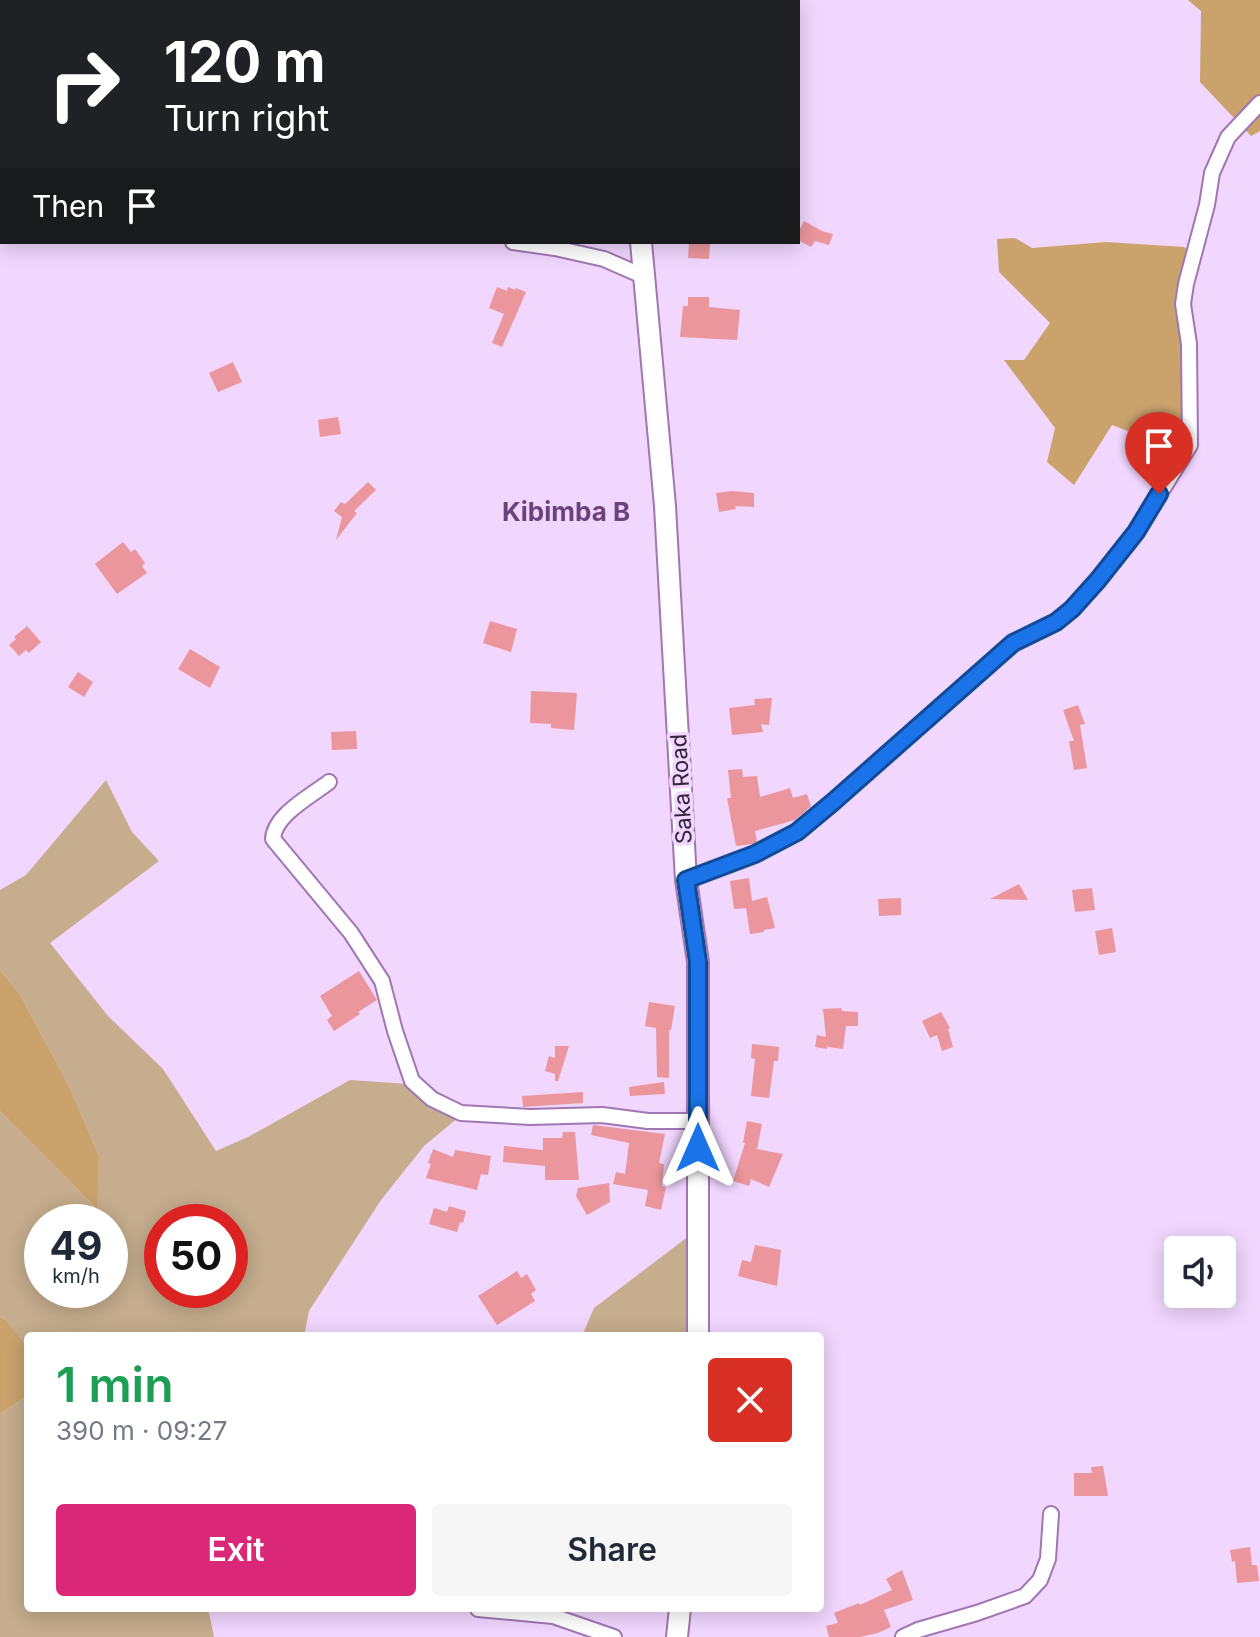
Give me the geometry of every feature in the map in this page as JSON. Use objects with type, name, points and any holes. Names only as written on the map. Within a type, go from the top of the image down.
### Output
[{"type":"main road","name":"Saka Road","points":[[641,244],[665,506],[686,880],[698,962],[698,1332]]},
{"type":"main road","points":[[677,1637],[680,1612]]},
{"type":"street","points":[[686,880],[755,854],[797,832],[1013,643],[1056,622],[1072,609],[1136,532],[1190,445],[1189,344],[1183,304],[1186,284],[1207,205],[1212,173],[1228,137],[1260,103]]},
{"type":"street","points":[[527,244],[604,259],[643,276]]},
{"type":"street","points":[[329,782],[281,818],[273,829],[273,839],[351,933],[382,981],[412,1081],[432,1099],[461,1113],[530,1117],[602,1115],[648,1121],[698,1121]]},
{"type":"street","points":[[903,1637],[1025,1596],[1040,1580],[1048,1559],[1051,1514]]},
{"type":"street","points":[[510,1612],[553,1616],[614,1637]]},
{"type":"shaded area","points":[[1188,0],[1260,0],[1260,131],[1251,136],[1200,82],[1201,11]]},
{"type":"shaded area","points":[[1015,238],[1032,248],[1106,242],[1184,247],[1191,252],[1183,452],[1112,425],[1074,485],[1047,462],[1055,428],[1004,360],[1024,360],[1050,323],[999,272],[997,239]]},
{"type":"shaded area","points":[[106,780],[132,832],[159,861],[50,943],[108,1016],[163,1069],[216,1151],[248,1137],[350,1080],[408,1084],[459,1117],[424,1146],[381,1200],[309,1311],[305,1332],[24,1332],[24,1342],[0,1317],[0,1111],[92,1204],[24,1204],[24,1308],[128,1308],[128,1204],[96,1204],[99,1156],[69,1086],[19,993],[0,970],[0,890],[26,875]]},
{"type":"shaded area","points":[[0,970],[19,993],[69,1086],[99,1156],[97,1204],[92,1204],[0,1111]]},
{"type":"shaded area","points":[[689,1236],[687,1332],[584,1332],[594,1308]]},
{"type":"shaded area","points":[[0,1317],[24,1342],[24,1398],[0,1414]]},
{"type":"shaded area","points":[[24,1398],[24,1612],[209,1612],[214,1637],[0,1637],[0,1414]]},
{"type":"building","points":[[804,221],[833,234],[829,245],[815,241],[811,247],[800,241]]},
{"type":"building","points":[[689,244],[710,244],[709,259],[688,258]]},
{"type":"building","points":[[497,287],[526,292],[502,347],[492,343],[504,314],[489,308]]},
{"type":"building","points":[[688,297],[709,297],[709,307],[740,310],[737,340],[680,337],[683,306],[688,306]]},
{"type":"building","points":[[233,362],[242,382],[218,392],[209,373]]},
{"type":"building","points":[[338,417],[341,434],[320,437],[318,420]]},
{"type":"building","points":[[368,482],[376,490],[354,511],[357,513],[336,540],[342,517],[334,511]]},
{"type":"building","points":[[716,493],[754,493],[754,507],[735,506],[736,509],[719,512]]},
{"type":"building","points":[[123,542],[131,552],[135,549],[145,563],[142,566],[147,573],[117,594],[95,564]]},
{"type":"building","points":[[490,621],[517,629],[511,652],[483,643]]},
{"type":"building","points":[[27,626],[41,642],[29,653],[26,650],[19,656],[9,645]]},
{"type":"building","points":[[190,649],[220,667],[210,688],[178,669]]},
{"type":"building","points":[[78,672],[93,682],[84,697],[68,687]]},
{"type":"building","points":[[531,691],[577,693],[574,730],[530,723]]},
{"type":"building","points":[[772,698],[769,725],[761,724],[763,732],[732,735],[729,708],[755,705],[754,699]]},
{"type":"building","points":[[1078,705],[1085,724],[1080,725],[1087,768],[1074,770],[1069,741],[1074,741],[1063,710]]},
{"type":"building","points":[[356,731],[357,749],[332,750],[331,732]]},
{"type":"building","points":[[742,769],[743,777],[757,776],[760,797],[790,788],[793,798],[807,794],[811,807],[795,820],[755,831],[757,842],[736,846],[727,798],[731,798],[728,770]]},
{"type":"building","points":[[749,878],[752,901],[767,897],[775,928],[750,934],[746,908],[734,909],[730,881]]},
{"type":"building","points":[[1019,884],[1028,900],[990,899]]},
{"type":"building","points":[[1092,888],[1095,910],[1075,912],[1072,890]]},
{"type":"building","points":[[901,898],[901,915],[879,916],[878,899]]},
{"type":"building","points":[[1112,928],[1116,952],[1099,955],[1095,931]]},
{"type":"building","points":[[359,971],[377,1000],[334,1031],[327,1020],[332,1016],[320,996]]},
{"type":"building","points":[[649,1002],[675,1006],[669,1030],[669,1078],[657,1077],[656,1028],[645,1026]]},
{"type":"building","points":[[841,1008],[842,1011],[858,1012],[858,1026],[846,1026],[843,1049],[827,1045],[827,1049],[815,1047],[817,1035],[826,1037],[823,1009]]},
{"type":"building","points":[[941,1012],[950,1028],[953,1047],[942,1051],[937,1035],[930,1038],[922,1021]]},
{"type":"building","points":[[752,1044],[779,1047],[769,1098],[751,1096],[755,1059],[751,1058]]},
{"type":"building","points":[[555,1046],[569,1046],[558,1081],[555,1081],[555,1074],[545,1071],[549,1056],[555,1058]]},
{"type":"building","points":[[664,1082],[665,1094],[630,1096],[629,1087]]},
{"type":"building","points":[[583,1092],[583,1103],[523,1107],[522,1096]]},
{"type":"building","points":[[747,1121],[762,1124],[757,1149],[783,1154],[769,1187],[751,1179],[749,1186],[733,1181],[745,1143]]},
{"type":"building","points":[[593,1125],[665,1134],[659,1163],[664,1164],[662,1186],[666,1187],[661,1210],[645,1206],[648,1190],[613,1184],[616,1172],[625,1174],[629,1143],[591,1135]]},
{"type":"building","points":[[563,1132],[575,1132],[579,1180],[545,1180],[545,1166],[503,1162],[504,1146],[543,1150],[543,1138],[562,1138]]},
{"type":"building","points":[[433,1149],[453,1157],[455,1150],[491,1156],[488,1175],[481,1174],[477,1190],[426,1178]]},
{"type":"building","points":[[609,1183],[610,1202],[587,1215],[576,1196],[578,1188]]},
{"type":"building","points":[[449,1206],[466,1211],[457,1232],[429,1224],[434,1208],[447,1212]]},
{"type":"building","points":[[755,1245],[781,1250],[777,1286],[738,1276],[742,1260],[751,1262]]},
{"type":"building","points":[[517,1271],[521,1278],[527,1274],[536,1290],[531,1294],[535,1301],[497,1325],[478,1296]]},
{"type":"building","points":[[1103,1466],[1108,1496],[1074,1496],[1074,1473],[1092,1473],[1091,1467]]},
{"type":"building","points":[[1250,1547],[1252,1565],[1257,1565],[1259,1581],[1237,1583],[1235,1561],[1232,1562],[1230,1550]]},
{"type":"building","points":[[902,1570],[913,1600],[884,1610],[891,1627],[860,1637],[829,1637],[826,1626],[838,1623],[834,1613],[892,1590],[886,1579]]},
{"type":"district","name":"Kibimba B","points":[[566,512]]},
{"type":"route","points":[[698,1148],[698,962],[686,880],[755,854],[797,832],[1013,643],[1056,622],[1072,609],[1136,532],[1159,494]]}]
